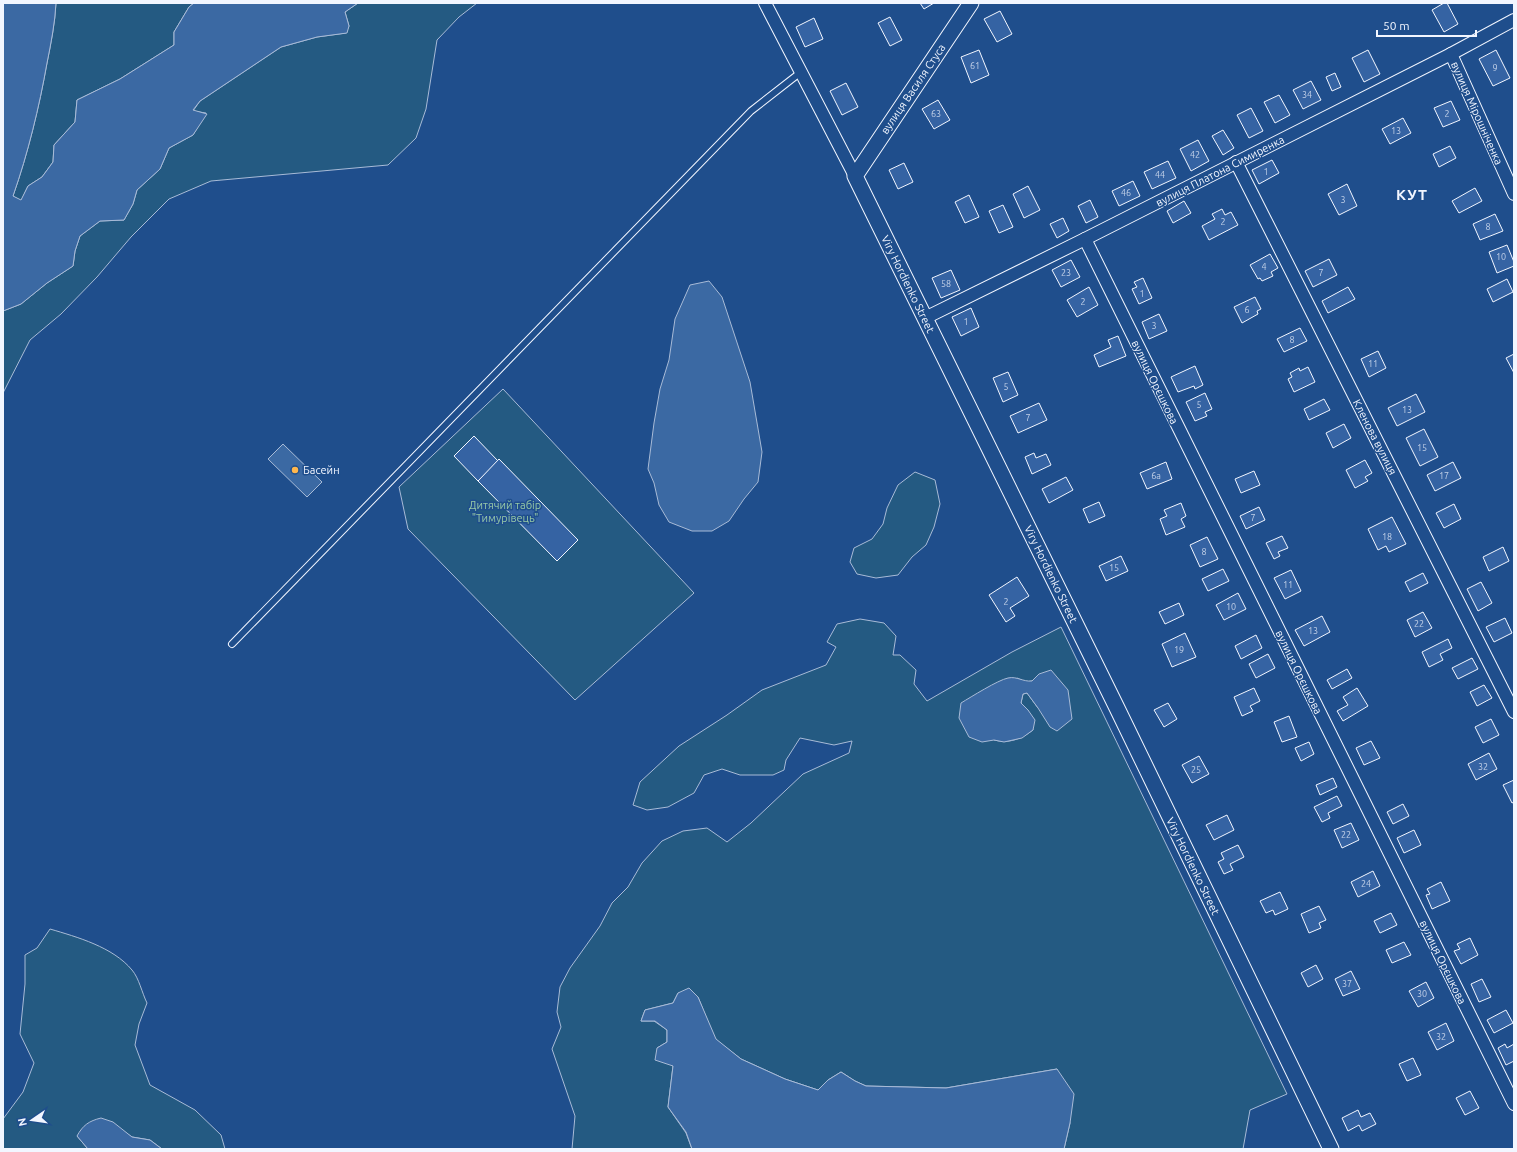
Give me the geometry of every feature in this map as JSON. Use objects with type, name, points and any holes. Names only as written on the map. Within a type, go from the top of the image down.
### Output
[{"type":"street","name":"Viry Hordienko Street","points":[[765,3],[854,176],[1120,715],[1331,1149]]},
{"type":"street","name":"вулиця Василя Стуса","points":[[854,176],[971,3]]},
{"type":"street","name":"вулиця Платона Симиренка","points":[[924,318],[1451,54],[1514,20]]},
{"type":"street","name":"вулиця Мірошніченка","points":[[1451,54],[1514,194]]},
{"type":"street","name":"Кленова вулиця","points":[[1236,162],[1514,712]]},
{"type":"street","name":"вулиця Орєшкова","points":[[1084,239],[1514,1104]]},
{"type":"lane","points":[[232,644],[751,111],[801,72]]},
{"type":"green space","points":[[56,3],[194,3],[189,7],[174,32],[174,45],[120,79],[77,100],[75,122],[54,145],[53,162],[42,177],[28,186],[21,201],[13,196],[24,163],[37,114],[55,18]]},
{"type":"green space","points":[[358,3],[477,3],[459,17],[437,40],[426,109],[416,138],[388,165],[211,181],[169,199],[131,237],[97,277],[61,314],[30,340],[3,393],[3,311],[21,304],[47,283],[73,266],[75,251],[80,236],[100,221],[124,220],[133,204],[137,190],[160,169],[169,148],[193,135],[206,113],[193,111],[200,101],[281,47],[317,37],[346,33],[349,26],[345,12]]},
{"type":"green space","name":"Дитячий табір \"Тимурівець\"","points":[[503,389],[694,593],[575,700],[408,529],[399,487]]},
{"type":"green space","points":[[915,472],[935,480],[940,504],[934,527],[926,545],[912,557],[898,575],[876,578],[857,574],[850,562],[854,548],[872,539],[883,524],[887,508],[898,485]]},
{"type":"green space","points":[[860,619],[884,623],[896,636],[893,655],[900,655],[916,670],[914,684],[927,701],[1012,652],[1061,627],[1287,1094],[1250,1110],[1243,1149],[1064,1149],[1070,1123],[1057,1069],[946,1088],[866,1086],[841,1072],[828,1080],[818,1090],[785,1079],[741,1059],[715,1039],[698,997],[678,993],[673,1003],[645,1010],[641,1021],[654,1021],[667,1030],[667,1042],[657,1048],[673,1066],[668,1107],[686,1133],[692,1149],[572,1149],[575,1116],[552,1049],[561,1027],[557,1012],[560,987],[570,968],[600,926],[612,903],[628,887],[642,863],[662,841],[683,831],[707,828],[727,842],[751,823],[803,774],[849,753],[852,741],[834,745],[800,738],[786,760],[784,770],[773,775],[740,775],[722,769],[704,775],[694,793],[668,807],[647,810],[633,805],[640,782],[679,746],[762,690],[826,665],[836,647],[827,642],[837,624]],"holes":[[[1039,674],[1038,708],[1027,693],[1023,694],[1021,703],[1028,710],[1033,730],[1015,740],[994,740],[1017,678],[1025,682],[1032,681]]]},
{"type":"green space","points":[[50,929],[83,939],[105,949],[124,962],[132,970],[139,981],[147,1003],[139,1024],[135,1045],[150,1085],[195,1110],[221,1135],[225,1149],[162,1149],[150,1140],[132,1137],[123,1131],[77,1136],[88,1149],[3,1149],[3,1119],[23,1092],[34,1063],[20,1034],[25,984],[25,955],[37,948]]},
{"type":"shaded area","points":[[3,3],[56,3],[55,18],[37,114],[24,163],[13,196],[21,200],[28,186],[42,177],[53,162],[54,145],[75,122],[77,100],[120,79],[174,45],[174,32],[189,7],[194,3],[358,3],[345,12],[349,26],[347,33],[317,37],[281,47],[200,101],[193,110],[207,114],[193,135],[169,148],[160,169],[137,190],[133,204],[124,220],[100,221],[80,236],[75,251],[73,266],[47,283],[21,304],[3,311]]},
{"type":"shaded area","points":[[709,281],[722,297],[750,382],[762,452],[758,482],[729,521],[712,531],[692,531],[669,522],[659,505],[654,483],[648,469],[660,389],[669,360],[675,319],[690,285]]},
{"type":"shaded area","name":"Басейн","points":[[283,444],[322,482],[307,497],[268,459]]},
{"type":"shaded area","points":[[1051,670],[1068,690],[1072,719],[1057,731],[1050,727],[1027,693],[1023,694],[1021,703],[1035,720],[1033,730],[1022,738],[1004,742],[994,740],[982,742],[969,737],[959,718],[961,703],[1004,679],[1014,678],[1032,681],[1039,674]]},
{"type":"shaded area","points":[[689,988],[698,997],[716,1039],[741,1059],[785,1079],[818,1090],[828,1080],[841,1072],[866,1086],[946,1088],[1057,1069],[1074,1094],[1070,1123],[1064,1149],[692,1149],[686,1132],[668,1107],[673,1066],[655,1060],[657,1048],[667,1042],[667,1030],[655,1021],[641,1021],[645,1010],[673,1003],[678,993]]},
{"type":"shaded area","points":[[101,1118],[113,1122],[132,1137],[150,1140],[162,1149],[88,1149],[77,1136],[87,1124]]},
{"type":"building","points":[[920,3],[934,3],[924,9]]},
{"type":"building","points":[[1444,3],[1447,3],[1458,24],[1444,32],[1432,10]]},
{"type":"building","points":[[1000,11],[1012,34],[997,42],[984,19]]},
{"type":"building","points":[[890,17],[902,40],[890,46],[878,23]]},
{"type":"building","points":[[814,18],[823,39],[805,47],[796,27]]},
{"type":"building","points":[[979,50],[989,75],[971,83],[961,57]]},
{"type":"building","points":[[1368,50],[1380,74],[1364,82],[1352,58]]},
{"type":"building","points":[[1496,50],[1510,78],[1493,86],[1479,59]]},
{"type":"building","points":[[1335,73],[1341,87],[1332,91],[1326,77]]},
{"type":"building","points":[[1311,81],[1321,100],[1303,109],[1293,90]]},
{"type":"building","points":[[846,83],[858,107],[842,115],[830,91]]},
{"type":"building","points":[[1279,95],[1290,115],[1275,123],[1264,102]]},
{"type":"building","points":[[938,100],[950,120],[934,129],[922,109]]},
{"type":"building","points":[[1451,101],[1460,120],[1443,127],[1434,108]]},
{"type":"building","points":[[1251,108],[1263,131],[1249,138],[1237,115]]},
{"type":"building","points":[[1403,118],[1411,133],[1390,144],[1382,129]]},
{"type":"building","points":[[1223,130],[1234,148],[1223,155],[1212,136]]},
{"type":"building","points":[[1198,140],[1209,161],[1191,171],[1180,149]]},
{"type":"building","points":[[1450,146],[1456,158],[1439,167],[1433,154]]},
{"type":"building","points":[[1272,160],[1279,173],[1259,184],[1252,170]]},
{"type":"building","points":[[1168,161],[1176,178],[1152,189],[1144,172]]},
{"type":"building","points":[[904,163],[913,182],[898,189],[889,170]]},
{"type":"building","points":[[1133,181],[1140,196],[1119,206],[1112,191]]},
{"type":"building","points":[[1347,184],[1357,206],[1339,215],[1328,194]]},
{"type":"building","points":[[1028,186],[1040,210],[1024,218],[1013,194]]},
{"type":"building","points":[[1475,188],[1482,201],[1459,213],[1452,201]]},
{"type":"building","points":[[969,195],[979,217],[965,223],[955,202]]},
{"type":"building","points":[[1090,200],[1098,217],[1086,223],[1078,206]]},
{"type":"building","points":[[1184,201],[1191,213],[1173,223],[1167,211]]},
{"type":"building","points":[[1003,205],[1013,227],[999,233],[989,211]]},
{"type":"building","points":[[1222,209],[1225,215],[1231,212],[1238,225],[1209,240],[1202,226],[1215,219],[1212,214]]},
{"type":"building","points":[[1495,214],[1503,231],[1480,240],[1473,224]]},
{"type":"building","points":[[1063,218],[1069,231],[1057,238],[1050,224]]},
{"type":"building","points":[[1507,245],[1514,262],[1514,266],[1497,273],[1489,252]]},
{"type":"building","points":[[1270,254],[1278,268],[1271,272],[1273,276],[1262,281],[1260,278],[1258,279],[1250,265]]},
{"type":"building","points":[[1329,259],[1337,275],[1313,287],[1305,271]]},
{"type":"building","points":[[1071,260],[1080,277],[1061,287],[1052,270]]},
{"type":"building","points":[[951,270],[960,290],[941,298],[932,278]]},
{"type":"building","points":[[1143,278],[1152,298],[1139,304],[1132,289],[1137,287],[1134,282]]},
{"type":"building","points":[[1507,279],[1513,292],[1493,302],[1487,289]]},
{"type":"building","points":[[1089,287],[1098,305],[1077,317],[1067,300]]},
{"type":"building","points":[[1348,287],[1355,299],[1328,313],[1322,301]]},
{"type":"building","points":[[1255,297],[1261,309],[1257,311],[1258,314],[1242,323],[1234,307]]},
{"type":"building","points":[[971,308],[979,327],[961,336],[952,317]]},
{"type":"building","points":[[1159,314],[1167,331],[1149,339],[1142,322]]},
{"type":"building","points":[[1300,328],[1307,341],[1284,352],[1277,339]]},
{"type":"building","points":[[1118,336],[1126,356],[1099,367],[1094,355],[1111,347],[1108,340]]},
{"type":"building","points":[[1378,351],[1386,368],[1369,377],[1361,359]]},
{"type":"building","points":[[1514,354],[1514,373],[1506,358]]},
{"type":"building","points":[[1195,366],[1203,385],[1195,389],[1194,386],[1178,392],[1171,377]]},
{"type":"building","points":[[1308,367],[1315,382],[1294,392],[1288,379],[1292,377],[1290,373],[1299,368],[1300,371]]},
{"type":"building","points":[[1008,372],[1018,395],[1003,402],[993,378]]},
{"type":"building","points":[[1205,393],[1212,409],[1205,412],[1207,416],[1195,421],[1186,402]]},
{"type":"building","points":[[1416,394],[1425,412],[1397,426],[1388,408]]},
{"type":"building","points":[[1324,399],[1330,410],[1309,420],[1304,409]]},
{"type":"building","points":[[1039,403],[1047,420],[1018,433],[1010,416]]},
{"type":"building","points":[[1344,424],[1351,438],[1333,448],[1326,433]]},
{"type":"building","points":[[1424,429],[1438,457],[1420,466],[1406,438]]},
{"type":"building","points":[[474,436],[498,461],[478,481],[454,456]]},
{"type":"building","points":[[1034,453],[1036,458],[1046,454],[1051,465],[1032,474],[1025,457]]},
{"type":"building","points":[[499,459],[578,540],[557,561],[478,481]]},
{"type":"building","points":[[1365,460],[1372,473],[1365,477],[1368,481],[1355,488],[1346,470]]},
{"type":"building","points":[[1166,462],[1172,479],[1147,489],[1140,473]]},
{"type":"building","points":[[1453,462],[1461,478],[1435,491],[1427,475]]},
{"type":"building","points":[[1254,471],[1260,485],[1241,493],[1235,479]]},
{"type":"building","points":[[1066,477],[1073,490],[1049,503],[1042,489]]},
{"type":"building","points":[[1099,502],[1105,516],[1089,523],[1083,509]]},
{"type":"building","points":[[1181,503],[1186,516],[1181,519],[1185,527],[1166,535],[1160,519],[1167,516],[1164,510]]},
{"type":"building","points":[[1454,504],[1461,519],[1444,528],[1436,513]]},
{"type":"building","points":[[1259,507],[1265,520],[1246,529],[1240,516]]},
{"type":"building","points":[[1392,517],[1406,544],[1389,552],[1386,546],[1378,550],[1368,529]]},
{"type":"building","points":[[1282,536],[1288,548],[1278,552],[1280,556],[1274,559],[1266,543]]},
{"type":"building","points":[[1207,537],[1218,559],[1200,567],[1190,545]]},
{"type":"building","points":[[1503,547],[1509,561],[1489,571],[1483,557]]},
{"type":"building","points":[[1121,556],[1128,571],[1106,581],[1099,566]]},
{"type":"building","points":[[1223,569],[1229,581],[1208,591],[1202,579]]},
{"type":"building","points":[[1291,570],[1301,591],[1285,599],[1274,578]]},
{"type":"building","points":[[1423,573],[1428,583],[1410,592],[1405,582]]},
{"type":"building","points":[[1017,577],[1029,596],[1010,608],[1015,616],[1006,622],[989,595]]},
{"type":"building","points":[[1481,582],[1492,603],[1478,611],[1467,589]]},
{"type":"building","points":[[1238,593],[1246,609],[1224,620],[1216,605]]},
{"type":"building","points":[[1179,603],[1184,615],[1165,624],[1159,612]]},
{"type":"building","points":[[1423,612],[1432,628],[1415,637],[1407,620]]},
{"type":"building","points":[[1322,616],[1330,632],[1304,646],[1295,630]]},
{"type":"building","points":[[1505,618],[1512,633],[1494,642],[1486,627]]},
{"type":"building","points":[[1185,633],[1196,657],[1172,667],[1162,644]]},
{"type":"building","points":[[1256,635],[1262,648],[1241,659],[1235,646]]},
{"type":"building","points":[[1448,639],[1452,648],[1440,654],[1443,660],[1429,667],[1422,652]]},
{"type":"building","points":[[1268,654],[1275,668],[1256,678],[1249,664]]},
{"type":"building","points":[[1472,658],[1478,669],[1458,679],[1452,668]]},
{"type":"building","points":[[1347,669],[1352,678],[1332,689],[1327,680]]},
{"type":"building","points":[[1484,685],[1492,698],[1477,706],[1470,692]]},
{"type":"building","points":[[1254,688],[1260,701],[1250,706],[1253,711],[1242,716],[1234,697]]},
{"type":"building","points":[[1357,688],[1368,706],[1343,721],[1337,711],[1348,705],[1343,697]]},
{"type":"building","points":[[1168,703],[1177,719],[1164,727],[1154,710]]},
{"type":"building","points":[[1289,716],[1297,737],[1282,742],[1274,722]]},
{"type":"building","points":[[1491,719],[1499,735],[1483,743],[1475,727]]},
{"type":"building","points":[[1371,741],[1380,758],[1364,765],[1356,748]]},
{"type":"building","points":[[1309,742],[1314,754],[1301,761],[1295,748]]},
{"type":"building","points":[[1489,753],[1497,769],[1476,780],[1468,764]]},
{"type":"building","points":[[1199,756],[1209,774],[1192,783],[1182,765]]},
{"type":"building","points":[[1333,778],[1337,787],[1320,795],[1316,785]]},
{"type":"building","points":[[1514,780],[1514,802],[1512,803],[1503,785]]},
{"type":"building","points":[[1337,796],[1342,806],[1328,813],[1330,818],[1322,822],[1314,807]]},
{"type":"building","points":[[1403,804],[1409,816],[1393,824],[1387,812]]},
{"type":"building","points":[[1227,815],[1234,830],[1214,840],[1206,825]]},
{"type":"building","points":[[1351,823],[1359,840],[1342,848],[1334,830]]},
{"type":"building","points":[[1414,830],[1421,845],[1404,853],[1397,838]]},
{"type":"building","points":[[1238,845],[1244,857],[1230,864],[1233,870],[1224,874],[1218,862],[1224,859],[1221,853]]},
{"type":"building","points":[[1373,871],[1380,886],[1358,897],[1351,882]]},
{"type":"building","points":[[1441,882],[1450,901],[1432,909],[1426,895],[1430,894],[1427,889]]},
{"type":"building","points":[[1280,892],[1288,909],[1275,915],[1273,910],[1266,913],[1260,901]]},
{"type":"building","points":[[1319,906],[1326,920],[1319,923],[1321,928],[1309,933],[1301,914]]},
{"type":"building","points":[[1391,913],[1397,925],[1380,933],[1374,921]]},
{"type":"building","points":[[1470,938],[1478,955],[1461,964],[1454,951],[1460,949],[1457,944]]},
{"type":"building","points":[[1404,942],[1411,955],[1392,963],[1386,950]]},
{"type":"building","points":[[1316,965],[1323,979],[1308,987],[1301,973]]},
{"type":"building","points":[[1351,971],[1360,989],[1343,996],[1335,979]]},
{"type":"building","points":[[1482,979],[1491,997],[1479,1002],[1471,984]]},
{"type":"building","points":[[1426,982],[1434,998],[1418,1007],[1409,991]]},
{"type":"building","points":[[1506,1010],[1513,1023],[1494,1033],[1487,1020]]},
{"type":"building","points":[[1446,1023],[1454,1041],[1437,1050],[1428,1032]]},
{"type":"building","points":[[1505,1044],[1507,1048],[1514,1044],[1514,1061],[1506,1065],[1498,1048]]},
{"type":"building","points":[[1413,1058],[1421,1075],[1407,1081],[1399,1064]]},
{"type":"building","points":[[1470,1091],[1479,1108],[1465,1115],[1456,1098]]},
{"type":"building","points":[[1358,1110],[1361,1117],[1370,1113],[1376,1124],[1362,1131],[1359,1125],[1348,1131],[1342,1118]]},
{"type":"place","name":"Басейн","points":[[295,470]]},
{"type":"district","name":"КУТ","points":[[1412,194]]}]
